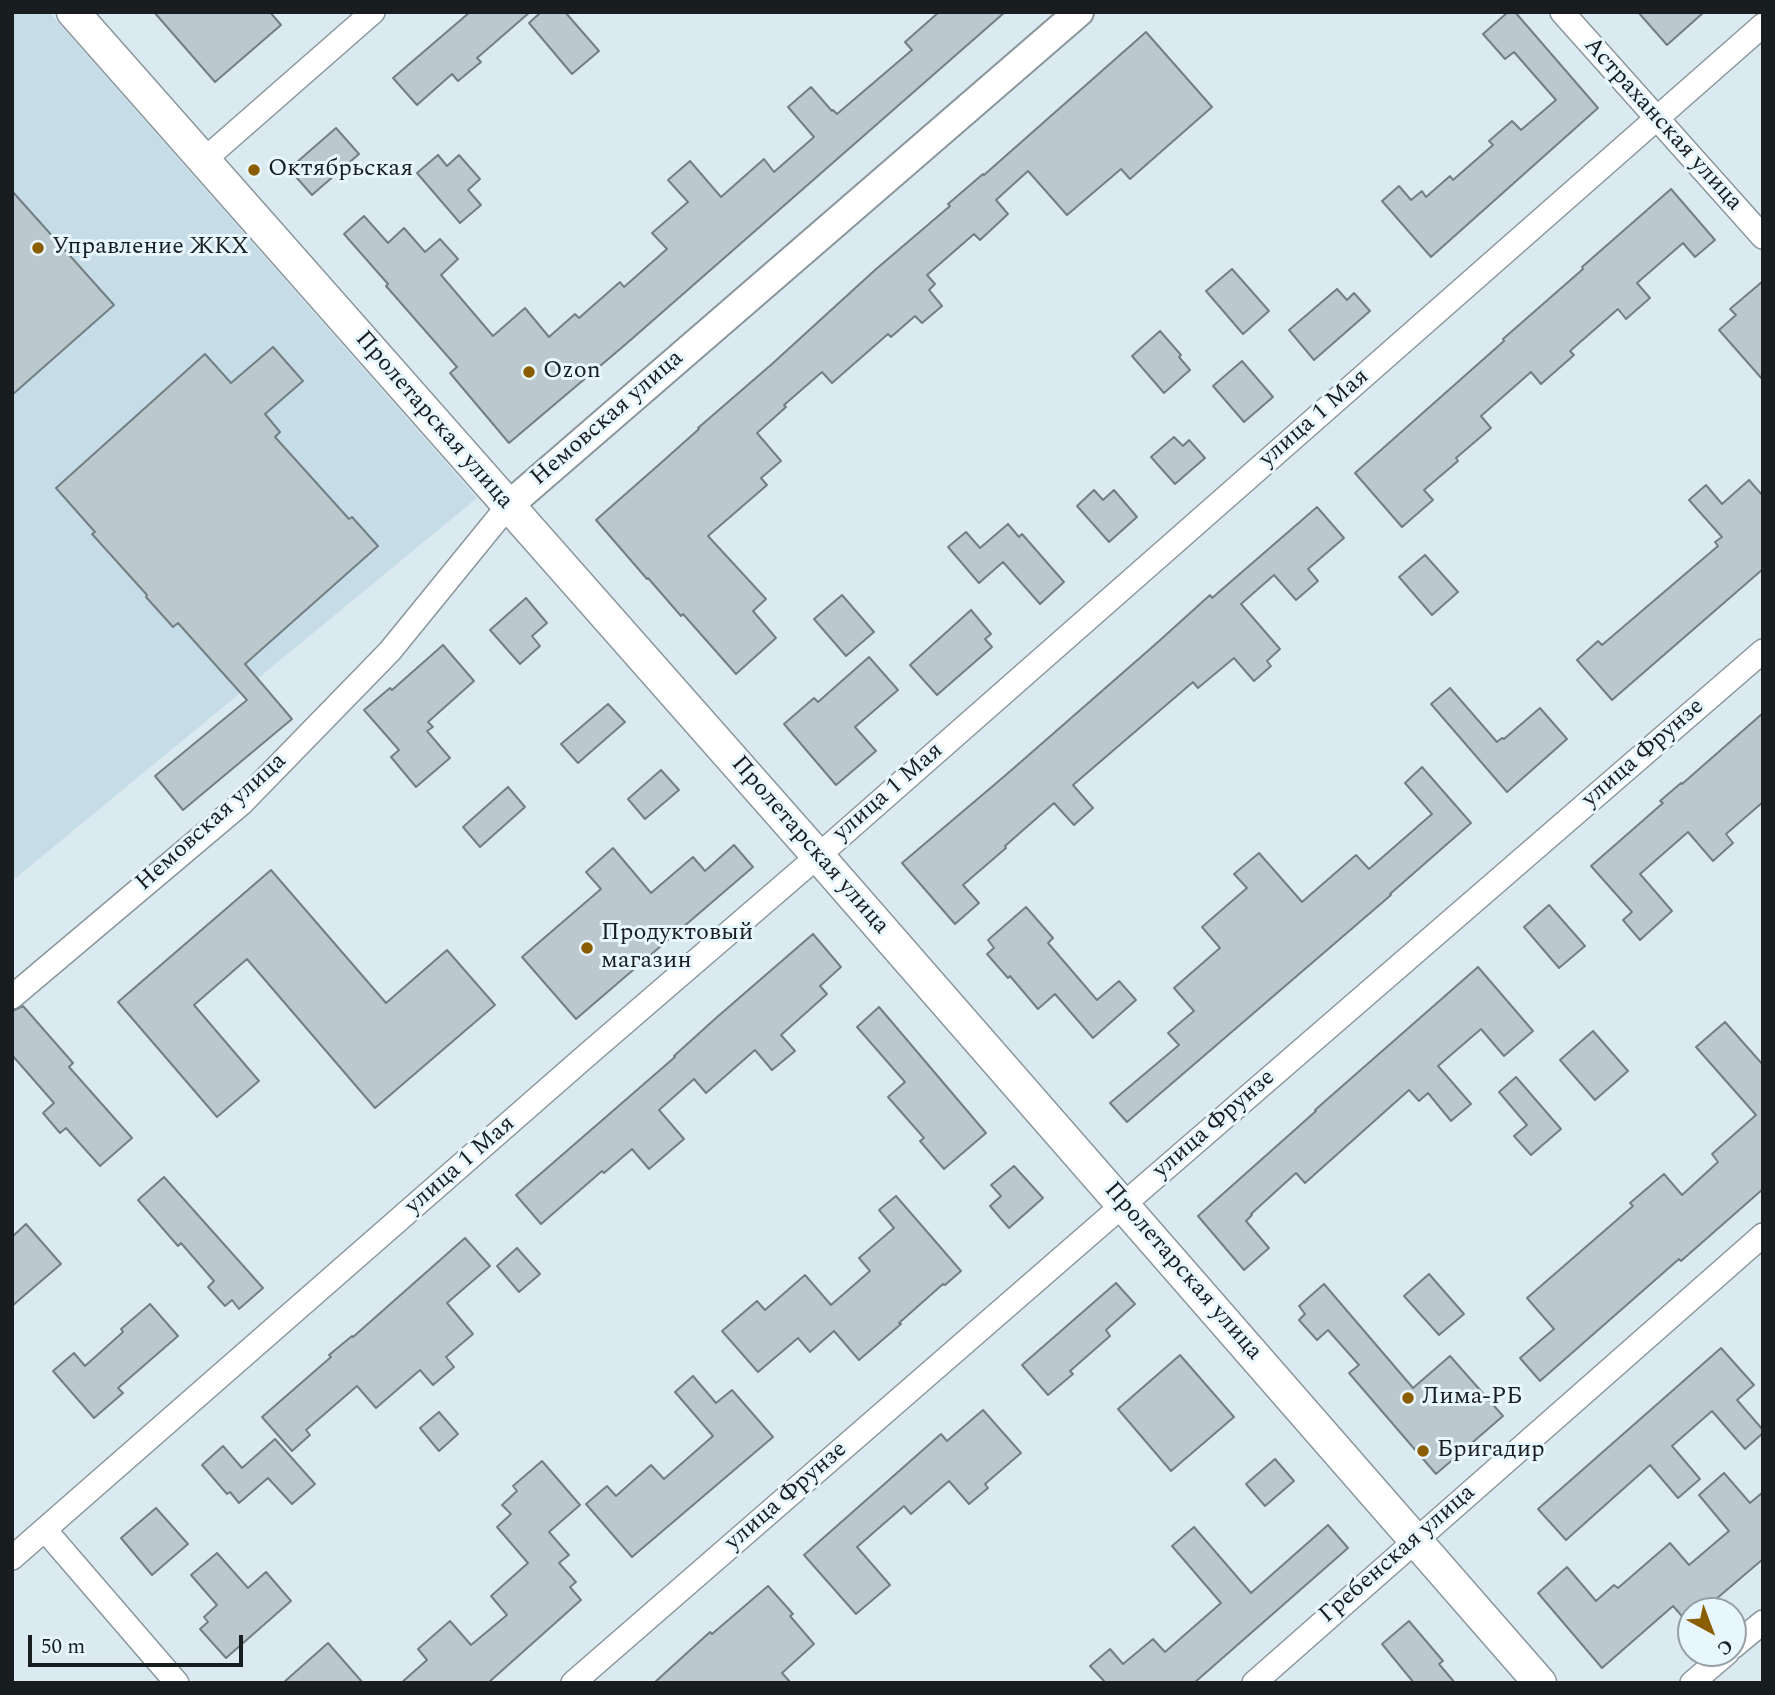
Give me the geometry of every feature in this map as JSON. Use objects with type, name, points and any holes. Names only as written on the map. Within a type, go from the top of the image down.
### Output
[{"type":"main road","name":"Пролетарская улица","points":[[73,12],[818,856],[1540,1683]]},
{"type":"street","points":[[204,160],[373,12]]},
{"type":"street","name":"Немовская улица","points":[[12,997],[242,803],[390,651],[508,506],[1079,12]]},
{"type":"street","name":"Астраханская улица","points":[[1562,12],[1763,237]]},
{"type":"street","name":"улица 1 Мая","points":[[12,1558],[818,856],[1763,25]]},
{"type":"street","name":"улица Фрунзе","points":[[573,1683],[1763,652]]},
{"type":"street","name":"Гребенская улица","points":[[1254,1683],[1763,1235]]},
{"type":"street","points":[[45,1530],[177,1683]]},
{"type":"street","points":[[1747,1635],[1763,1622]]},
{"type":"street","points":[[1692,1683],[1711,1667]]},
{"type":"shaded area","points":[[12,12],[49,12],[477,498],[12,881]]},
{"type":"building","points":[[154,12],[270,12],[281,25],[215,82]]},
{"type":"building","points":[[470,12],[530,12],[477,58],[481,62],[458,81],[452,74],[417,105],[393,78]]},
{"type":"building","points":[[541,12],[565,12],[599,51],[572,74],[529,23]]},
{"type":"building","points":[[939,12],[1005,12],[509,443],[450,373],[457,367],[344,234],[364,216],[388,243],[404,228],[425,252],[440,239],[458,259],[441,275],[493,336],[525,308],[549,337],[575,314],[579,318],[620,282],[624,287],[667,249],[652,233],[688,202],[668,180],[690,161],[721,197],[764,159],[774,172],[814,137],[788,107],[811,87],[837,114],[912,50],[905,42]]},
{"type":"building","points":[[1508,12],[1515,12],[1598,108],[1431,257],[1382,201],[1399,186],[1411,200],[1422,191],[1426,197],[1450,176],[1453,180],[1493,145],[1489,141],[1512,121],[1521,130],[1556,100],[1514,52],[1505,59],[1483,34]]},
{"type":"building","points":[[1638,12],[1704,12],[1667,45]]},
{"type":"building","points":[[1146,32],[1212,107],[1130,179],[1121,169],[1067,215],[1028,171],[996,200],[1008,214],[980,240],[974,234],[927,275],[935,284],[929,290],[942,306],[922,323],[915,316],[891,337],[888,334],[832,383],[822,372],[757,433],[781,461],[761,478],[767,485],[708,536],[766,599],[753,611],[776,638],[736,674],[596,520],[950,206],[948,204]]},
{"type":"building","points":[[336,128],[359,154],[312,195],[289,169]]},
{"type":"building","points":[[438,155],[447,166],[459,155],[480,179],[468,190],[481,205],[460,223],[417,173]]},
{"type":"building","points":[[1671,189],[1715,240],[1695,257],[1683,243],[1637,283],[1650,298],[1626,319],[1618,309],[1570,351],[1574,355],[1541,384],[1531,372],[1481,416],[1491,428],[1424,490],[1433,500],[1402,527],[1355,473]]},
{"type":"building","name":"Управление ЖКХ","points":[[12,191],[114,305],[12,395]]},
{"type":"building","points":[[1232,269],[1269,311],[1243,334],[1206,291]]},
{"type":"building","points":[[1763,281],[1763,380],[1719,330],[1736,315],[1730,309]]},
{"type":"building","points":[[1337,289],[1347,300],[1354,293],[1370,311],[1314,360],[1289,330]]},
{"type":"building","points":[[1160,331],[1190,370],[1164,393],[1132,356]]},
{"type":"building","points":[[273,347],[303,381],[265,414],[280,432],[275,437],[349,519],[352,517],[378,546],[245,664],[292,719],[183,810],[155,776],[247,700],[178,623],[173,627],[56,488],[205,354],[231,383]]},
{"type":"building","points":[[1242,361],[1273,397],[1244,422],[1213,386]]},
{"type":"building","points":[[1174,437],[1183,446],[1189,440],[1205,458],[1175,484],[1151,457]]},
{"type":"building","points":[[1749,480],[1763,496],[1763,569],[1612,700],[1577,660],[1598,641],[1602,645],[1718,546],[1715,542],[1722,537],[1689,500],[1706,485],[1722,504]]},
{"type":"building","points":[[1094,490],[1103,500],[1114,490],[1137,517],[1109,542],[1077,506]]},
{"type":"building","points":[[1317,507],[1344,538],[1308,569],[1318,581],[1296,600],[1274,575],[1241,604],[1280,649],[1267,661],[1271,666],[1254,681],[1234,658],[1198,688],[1193,682],[1073,785],[1093,808],[1074,825],[1054,803],[963,885],[979,903],[955,924],[902,863],[1210,595],[1212,598]]},
{"type":"building","points":[[1008,524],[1019,537],[1022,534],[1064,582],[1040,604],[1003,562],[979,583],[948,547],[966,532],[980,548]]},
{"type":"building","points":[[1425,555],[1458,592],[1432,615],[1399,577]]},
{"type":"building","points":[[842,595],[874,632],[846,656],[814,619]]},
{"type":"building","points":[[526,598],[547,623],[532,636],[540,646],[520,664],[490,630]]},
{"type":"building","points":[[971,610],[991,634],[985,639],[992,647],[937,695],[910,665]]},
{"type":"building","points":[[443,645],[474,681],[428,722],[433,727],[427,731],[450,758],[416,787],[391,757],[399,750],[364,710],[390,688],[392,690]]},
{"type":"building","points":[[869,657],[898,690],[855,727],[876,751],[836,785],[784,724],[814,698],[818,702]]},
{"type":"building","points":[[1450,688],[1497,742],[1540,708],[1567,739],[1507,792],[1431,704]]},
{"type":"building","points":[[608,704],[625,722],[578,763],[561,744]]},
{"type":"building","points":[[1763,713],[1763,802],[1726,834],[1733,843],[1713,861],[1688,832],[1640,874],[1672,911],[1640,940],[1623,920],[1632,912],[1591,866],[1663,803],[1660,801]]},
{"type":"building","points":[[1422,767],[1471,823],[1127,1122],[1110,1103],[1179,1045],[1168,1033],[1194,1011],[1174,988],[1220,948],[1202,927],[1247,888],[1234,874],[1259,853],[1302,902],[1356,855],[1369,869],[1432,814],[1405,783]]},
{"type":"building","points":[[661,770],[679,790],[645,819],[628,799]]},
{"type":"building","points":[[508,787],[525,807],[480,847],[463,827]]},
{"type":"building","points":[[734,845],[753,867],[576,1019],[522,957],[601,889],[586,872],[613,848],[651,893],[693,857],[705,871]]},
{"type":"building","points":[[271,870],[386,1003],[447,950],[495,1005],[375,1108],[247,959],[194,1005],[259,1081],[217,1117],[118,1002]]},
{"type":"building","points":[[1549,905],[1585,946],[1559,968],[1524,927]]},
{"type":"building","points":[[1026,907],[1053,938],[1048,943],[1097,1000],[1119,981],[1136,1000],[1093,1038],[1055,994],[1038,1009],[987,954],[994,948],[988,940]]},
{"type":"building","points":[[813,934],[841,967],[820,986],[827,994],[781,1035],[795,1051],[772,1070],[755,1050],[706,1093],[694,1079],[659,1110],[684,1139],[649,1169],[632,1149],[604,1173],[602,1171],[541,1224],[516,1195]]},
{"type":"building","points":[[1478,967],[1533,1031],[1504,1056],[1481,1029],[1438,1066],[1471,1104],[1451,1121],[1428,1093],[1419,1101],[1409,1090],[1305,1183],[1296,1173],[1246,1221],[1269,1248],[1244,1270],[1198,1216]]},
{"type":"building","points":[[23,1006],[73,1063],[69,1067],[132,1138],[100,1166],[66,1128],[60,1133],[43,1113],[54,1103],[12,1055],[12,1011]]},
{"type":"building","points":[[879,1007],[986,1133],[944,1169],[920,1141],[924,1138],[888,1097],[905,1082],[857,1027]]},
{"type":"building","points":[[1725,1022],[1763,1065],[1763,1189],[1540,1381],[1520,1358],[1554,1329],[1527,1298],[1633,1206],[1630,1203],[1664,1174],[1682,1195],[1718,1162],[1712,1154],[1756,1115],[1696,1047]]},
{"type":"building","points":[[1593,1031],[1628,1071],[1595,1100],[1560,1060]]},
{"type":"building","points":[[1516,1077],[1561,1129],[1531,1155],[1514,1136],[1527,1125],[1499,1092]]},
{"type":"building","points":[[1014,1166],[1043,1198],[1009,1228],[990,1206],[1001,1196],[991,1185]]},
{"type":"building","points":[[164,1177],[263,1288],[239,1309],[232,1300],[225,1306],[208,1287],[214,1281],[181,1243],[178,1246],[138,1200]]},
{"type":"building","points":[[896,1196],[961,1271],[859,1360],[834,1331],[810,1352],[798,1338],[758,1372],[722,1331],[757,1301],[765,1310],[805,1275],[831,1305],[870,1271],[859,1258],[894,1228],[879,1210]]},
{"type":"building","points":[[26,1224],[61,1264],[12,1306],[12,1237]]},
{"type":"building","points":[[465,1238],[490,1266],[447,1303],[473,1334],[446,1357],[454,1367],[433,1385],[420,1370],[376,1408],[357,1386],[306,1430],[310,1435],[292,1451],[262,1417],[331,1357],[329,1355]]},
{"type":"building","points":[[517,1248],[540,1274],[519,1292],[497,1266]]},
{"type":"building","points":[[1429,1274],[1464,1314],[1439,1335],[1404,1296]]},
{"type":"building","points":[[1116,1283],[1135,1304],[1106,1330],[1110,1336],[1070,1371],[1073,1374],[1048,1395],[1022,1365]]},
{"type":"building","points":[[1324,1284],[1413,1388],[1450,1356],[1503,1416],[1436,1474],[1349,1373],[1359,1365],[1328,1330],[1317,1340],[1299,1320],[1305,1314],[1299,1306]]},
{"type":"building","points":[[150,1304],[178,1336],[118,1388],[123,1393],[94,1418],[53,1371],[74,1353],[85,1366]]},
{"type":"building","points":[[1721,1348],[1754,1385],[1737,1400],[1763,1433],[1745,1449],[1712,1411],[1672,1446],[1700,1479],[1678,1498],[1650,1465],[1566,1540],[1538,1509]]},
{"type":"building","points":[[1180,1355],[1234,1417],[1171,1471],[1118,1409]]},
{"type":"building","points":[[693,1376],[716,1403],[732,1390],[773,1437],[632,1557],[586,1504],[607,1486],[616,1496],[651,1465],[664,1479],[713,1436],[675,1392]]},
{"type":"building","points":[[983,1410],[1021,1453],[985,1484],[988,1488],[969,1504],[949,1481],[911,1514],[904,1506],[857,1547],[890,1585],[856,1614],[804,1555],[941,1434],[947,1441]]},
{"type":"building","points":[[439,1412],[458,1434],[439,1451],[420,1428]]},
{"type":"building","points":[[275,1439],[315,1484],[292,1504],[268,1478],[239,1503],[230,1492],[227,1494],[202,1465],[223,1446],[242,1468]]},
{"type":"building","points":[[1275,1459],[1294,1481],[1265,1506],[1246,1484]]},
{"type":"building","points":[[542,1461],[580,1505],[549,1532],[569,1555],[559,1563],[576,1582],[570,1587],[581,1600],[488,1683],[401,1683],[427,1660],[418,1649],[450,1621],[471,1645],[507,1615],[491,1596],[528,1563],[497,1527],[511,1514],[502,1505],[517,1491],[513,1486]]},
{"type":"building","points":[[1724,1473],[1750,1503],[1763,1492],[1763,1559],[1718,1597],[1677,1597],[1677,1611],[1673,1606],[1602,1668],[1538,1593],[1567,1567],[1596,1601],[1614,1585],[1618,1588],[1670,1543],[1689,1565],[1729,1531],[1699,1495]]},
{"type":"building","points":[[156,1508],[188,1544],[152,1575],[121,1538]]},
{"type":"building","points":[[1328,1525],[1348,1548],[1194,1683],[1102,1683],[1104,1681],[1090,1666],[1110,1649],[1123,1664],[1153,1639],[1165,1652],[1221,1603],[1172,1546],[1194,1527],[1251,1593]]},
{"type":"building","points":[[217,1553],[248,1588],[266,1572],[291,1601],[226,1658],[200,1629],[208,1622],[204,1617],[217,1605],[191,1575]]},
{"type":"building","points":[[768,1586],[793,1614],[790,1616],[814,1644],[782,1673],[791,1683],[654,1683],[710,1632],[712,1634]]},
{"type":"building","points":[[1409,1621],[1443,1661],[1439,1664],[1455,1683],[1414,1683],[1382,1644]]},
{"type":"building","points":[[328,1643],[363,1683],[283,1683]]},
{"type":"place","name":"Октябрьская","points":[[254,170]]},
{"type":"place","name":"Управление ЖКХ","points":[[38,248]]},
{"type":"place","name":"Ozon","points":[[529,372]]},
{"type":"place","name":"Продуктовый магазин","points":[[587,948]]},
{"type":"place","name":"Лима-РБ","points":[[1408,1398]]},
{"type":"place","name":"Бригадир","points":[[1423,1451]]}]
